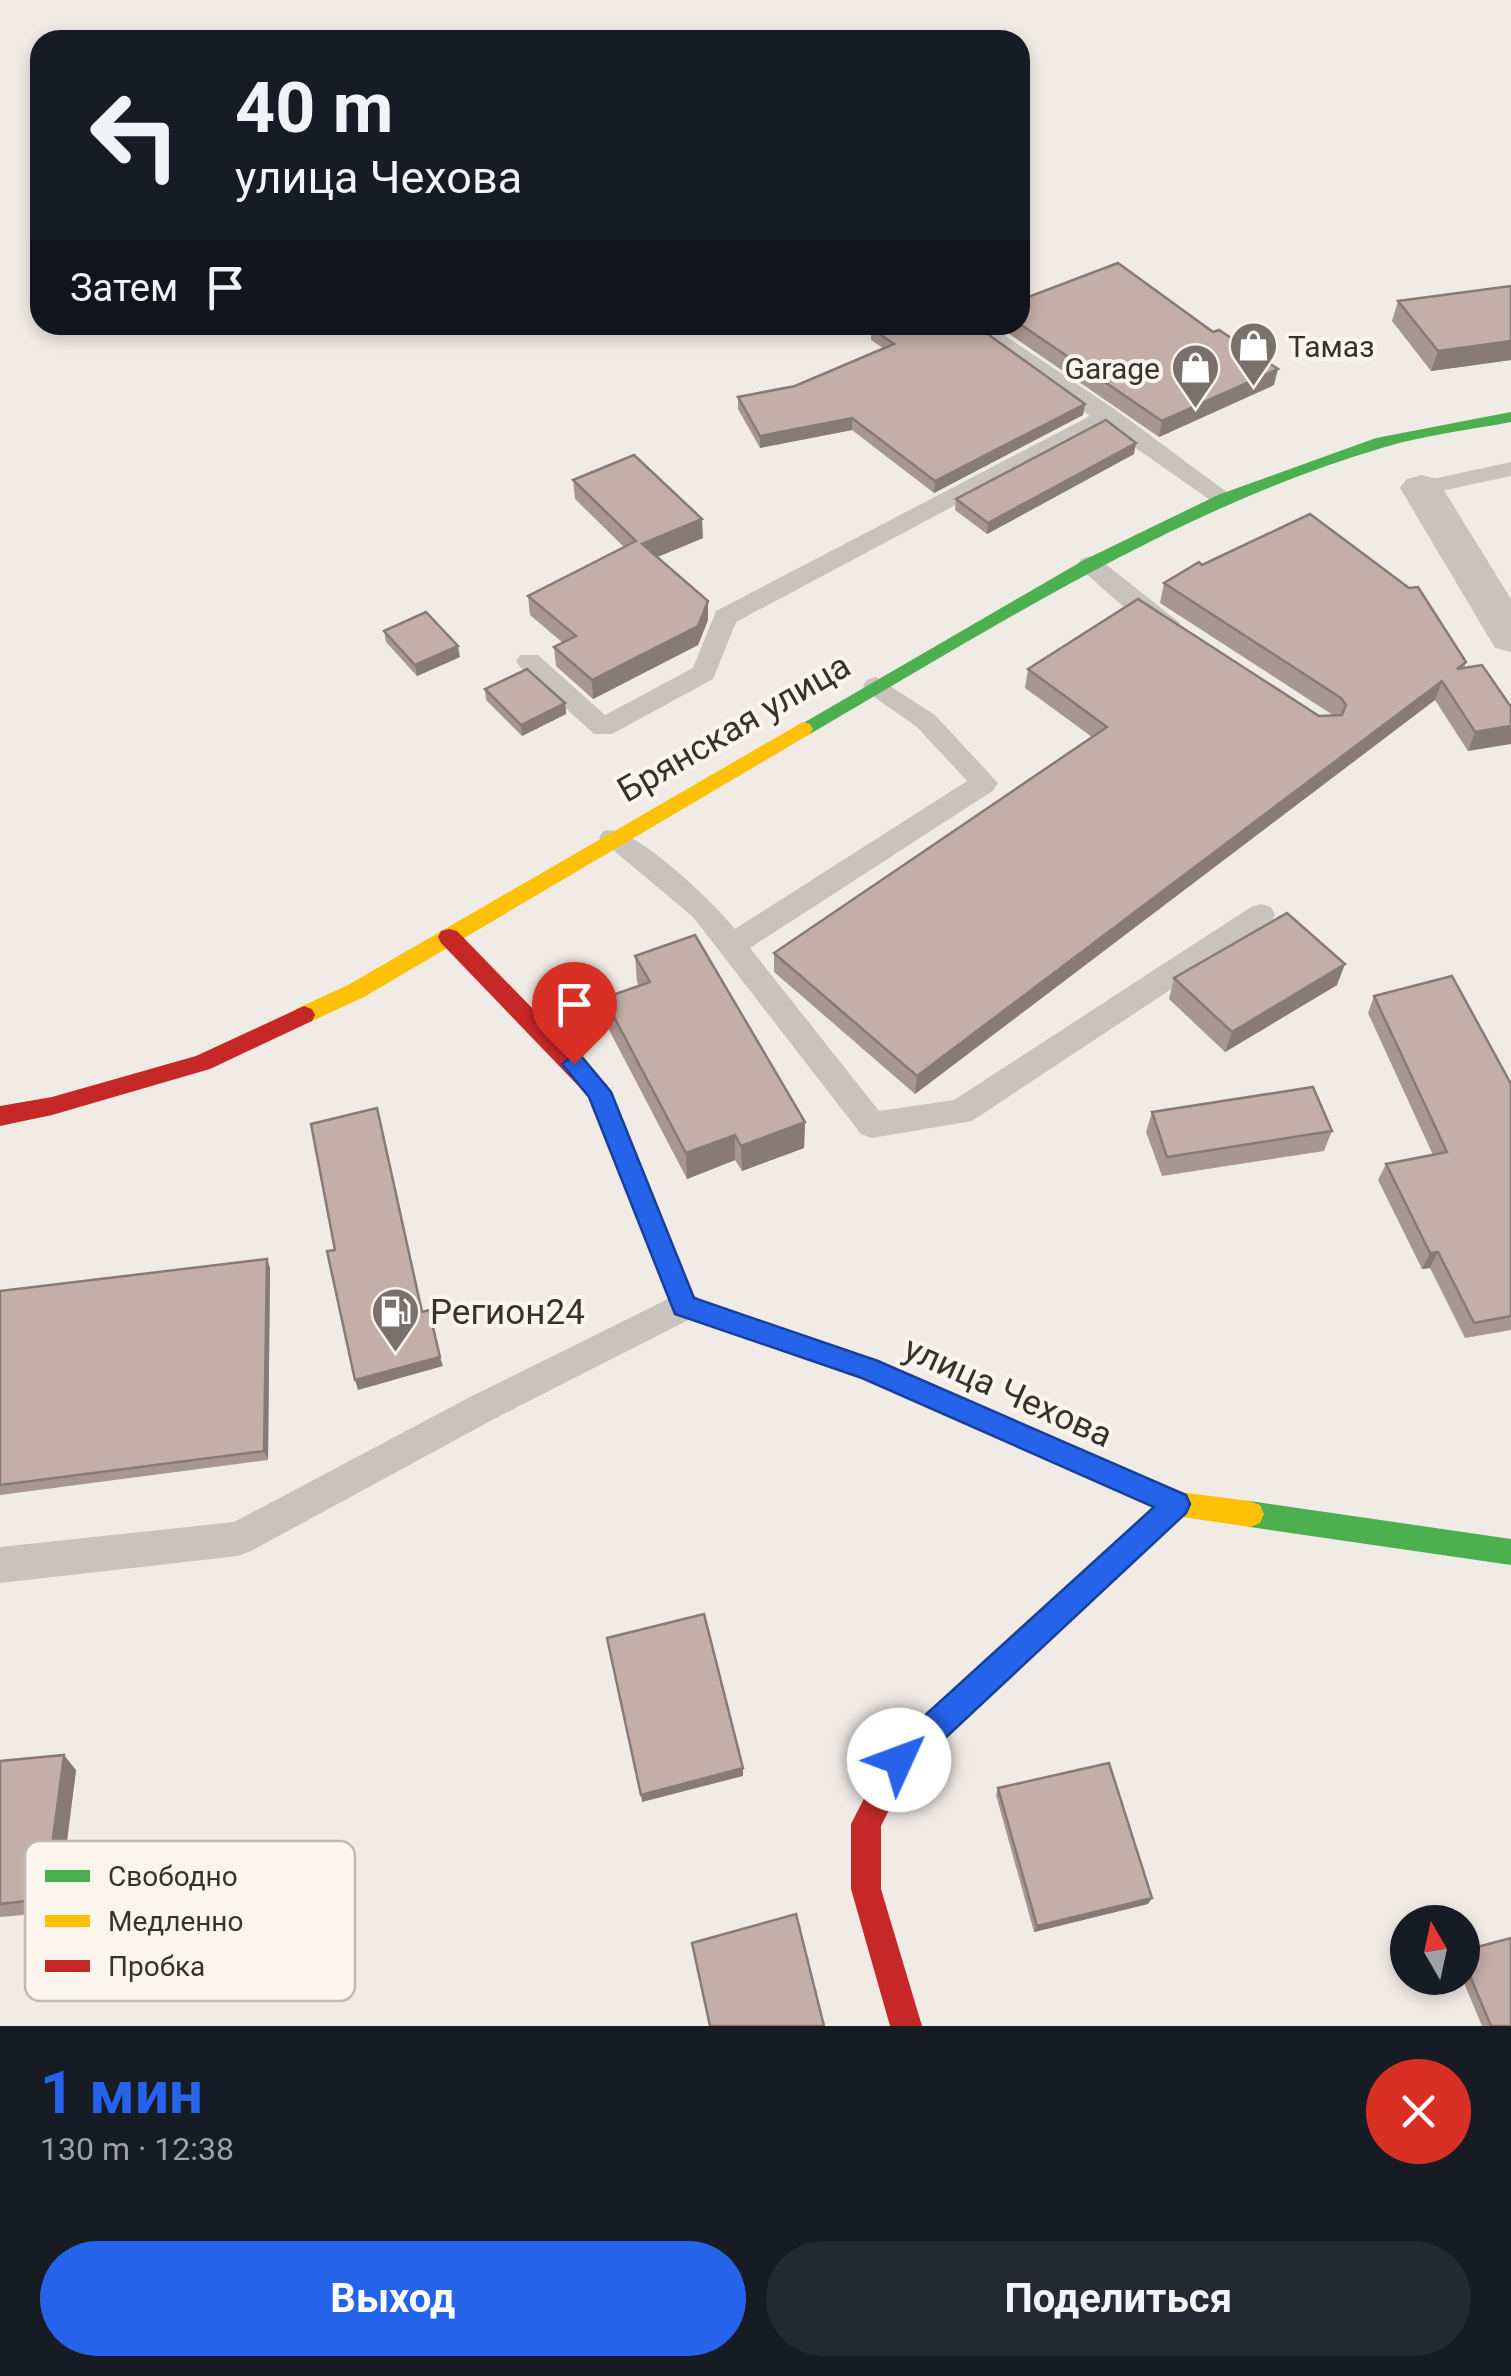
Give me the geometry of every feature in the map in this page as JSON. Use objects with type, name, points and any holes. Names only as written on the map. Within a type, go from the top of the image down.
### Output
[{"type":"main road","name":"Брянская улица","points":[[0,1116],[52,1106],[202,1063],[356,991],[613,838],[1090,564],[1224,498],[1382,442],[1511,416]]},
{"type":"main road","points":[[449,938],[599,1092],[684,1306]]},
{"type":"main road","name":"улица Чехова","points":[[684,1306],[869,1369],[1177,1504],[1511,1552]]},
{"type":"main road","points":[[906,2026],[866,1889],[866,1824],[899,1760],[1177,1504]]},
{"type":"street","points":[[1422,488],[1511,637]]},
{"type":"lane","points":[[990,335],[1224,498]]},
{"type":"lane","points":[[529,661],[604,728],[704,673],[725,617],[1108,415]]},
{"type":"lane","points":[[1422,488],[1511,469]]},
{"type":"lane","points":[[1090,564],[1133,601],[1181,632]]},
{"type":"lane","points":[[730,946],[984,783],[926,721],[876,686]]},
{"type":"lane","points":[[613,838],[703,910],[872,1125],[962,1112],[1260,916]]},
{"type":"lane","points":[[0,1096],[52,1106]]},
{"type":"lane","points":[[0,1565],[238,1539],[482,1408],[684,1306]]},
{"type":"building","points":[[1118,263],[1213,332],[1219,330],[1278,369],[1162,421],[1030,331],[1030,296]]},
{"type":"building","points":[[1511,286],[1511,341],[1438,351],[1398,301]]},
{"type":"building","points":[[881,335],[989,335],[1085,404],[935,481],[852,418],[760,436],[738,397],[795,386],[894,344]]},
{"type":"building","points":[[1106,420],[1136,443],[988,523],[956,499]]},
{"type":"building","points":[[634,455],[702,519],[642,544],[708,601],[698,626],[592,680],[554,647],[576,636],[528,596],[636,541],[573,480]]},
{"type":"building","points":[[1310,514],[1409,588],[1418,587],[1466,662],[1457,669],[1482,665],[1511,707],[1511,726],[1475,732],[1442,681],[917,1076],[774,953],[1107,727],[1028,669],[1138,599],[1319,716],[1342,715],[1346,705],[1341,698],[1164,583],[1199,562],[1202,565]]},
{"type":"building","points":[[426,612],[458,646],[415,665],[384,631]]},
{"type":"building","points":[[527,669],[565,703],[521,725],[485,689]]},
{"type":"building","points":[[1287,913],[1345,964],[1232,1032],[1174,978]]},
{"type":"building","points":[[695,935],[805,1122],[741,1146],[735,1135],[686,1153],[604,998],[650,982],[635,956]]},
{"type":"building","points":[[1452,976],[1511,1084],[1511,1316],[1474,1323],[1438,1252],[1430,1253],[1386,1164],[1447,1152],[1374,996]]},
{"type":"building","points":[[1313,1087],[1332,1131],[1167,1157],[1152,1112]]},
{"type":"building","points":[[377,1108],[422,1312],[429,1310],[440,1357],[355,1380],[327,1251],[335,1250],[311,1124]]},
{"type":"building","points":[[267,1259],[264,1451],[0,1485],[0,1291]]},
{"type":"building","points":[[704,1614],[743,1768],[641,1795],[607,1638]]},
{"type":"building","points":[[64,1755],[53,1841],[25,1841],[25,1901],[0,1904],[0,1761]]},
{"type":"building","points":[[1109,1763],[1152,1898],[1037,1926],[998,1788]]},
{"type":"building","points":[[796,1914],[824,2026],[710,2026],[692,1943]]},
{"type":"building","points":[[1511,1938],[1511,2026],[1491,2026],[1478,1995],[1480,1946]]},
{"type":"traffic: fast","points":[[803,729],[1090,564],[1224,499],[1382,442],[1511,417]]},
{"type":"traffic: fast","points":[[1250,1514],[1511,1552]]},
{"type":"traffic: slow","points":[[304,1015],[356,991],[803,729]]},
{"type":"traffic: slow","points":[[876,1372],[1177,1504],[1250,1514]]},
{"type":"traffic: slow","points":[[1043,1628],[1177,1504]]},
{"type":"traffic: jam","points":[[449,937],[599,1092],[684,1306],[876,1372]]},
{"type":"traffic: jam","points":[[0,1116],[52,1106],[202,1063],[304,1015]]},
{"type":"traffic: jam","points":[[906,2026],[866,1889],[866,1824],[899,1760],[1043,1628]]},
{"type":"place","name":"Тамаз","points":[[1253,388]]},
{"type":"place","name":"Garage","points":[[1195,410]]},
{"type":"place","name":"Регион24","points":[[395,1354]]},
{"type":"route","points":[[574,1064],[599,1092],[684,1306],[869,1369],[1177,1504],[899,1760]]}]
